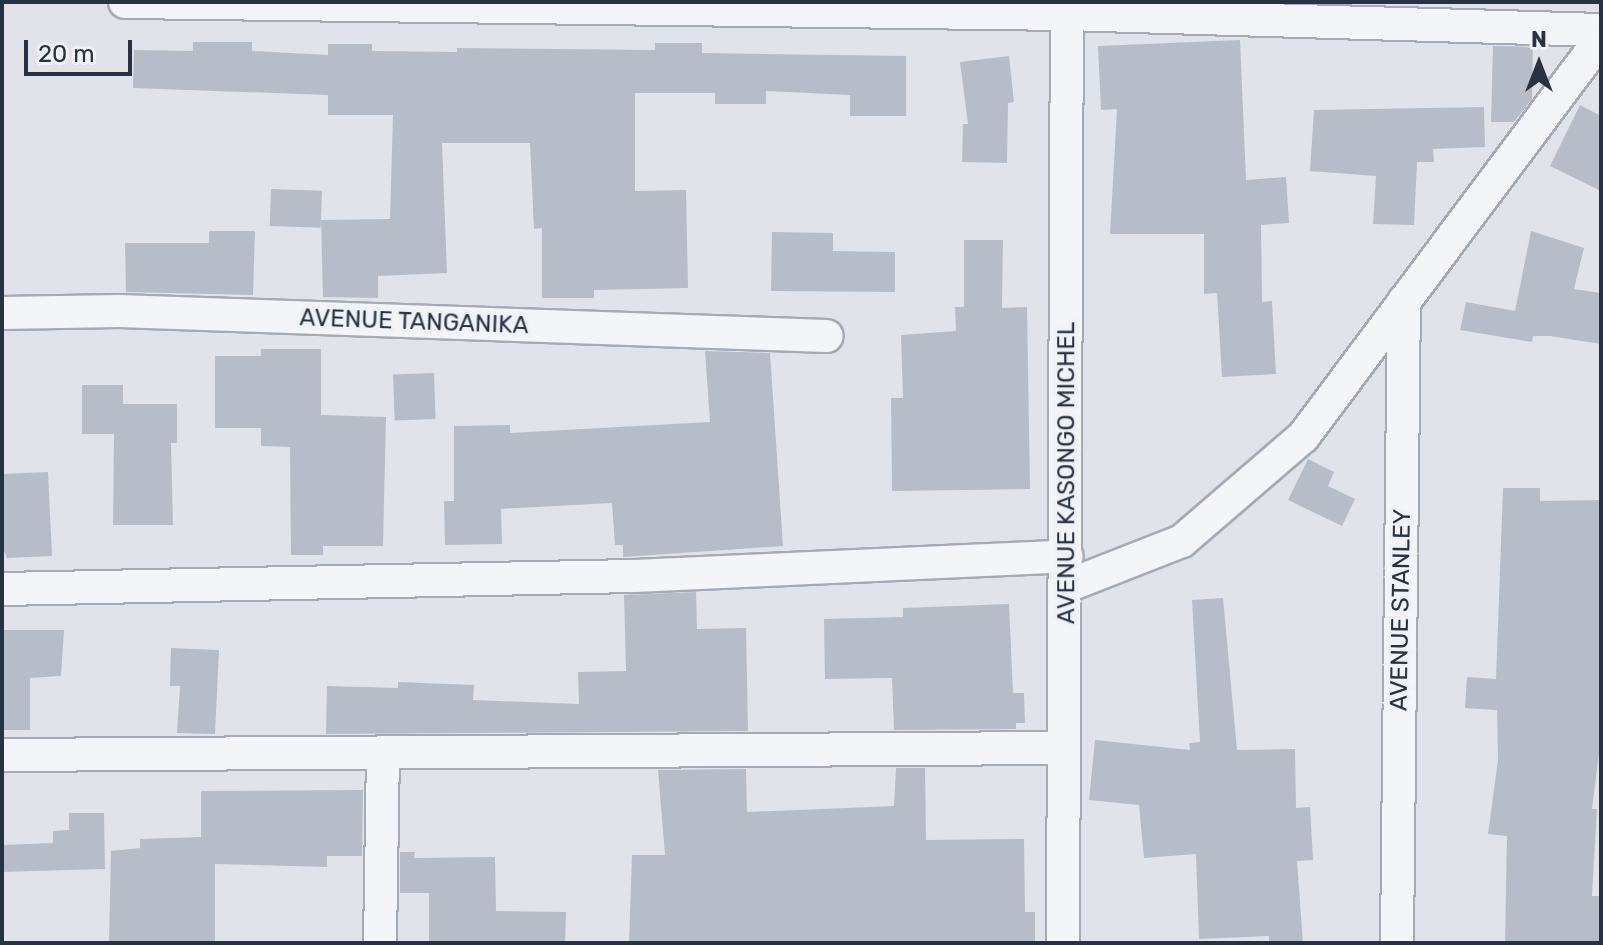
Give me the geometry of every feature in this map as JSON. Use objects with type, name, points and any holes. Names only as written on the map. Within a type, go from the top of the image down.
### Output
[{"type":"street","points":[[125,2],[1067,8],[1601,30]]},
{"type":"street","name":"AVENUE KASONGO MICHEL","points":[[1063,943],[1067,571],[1067,8]]},
{"type":"street","points":[[2,589],[1067,571],[1182,541],[1303,437],[1601,38]]},
{"type":"street","name":"AVENUE STANLEY","points":[[1397,931],[1404,301]]},
{"type":"street","name":"AVENUE TANGANIKA","points":[[2,313],[119,311],[827,336]]},
{"type":"street","points":[[2,755],[383,755],[1063,748]]},
{"type":"street","points":[[380,943],[383,755]]},
{"type":"building","points":[[1240,40],[1246,180],[1286,177],[1289,223],[1261,225],[1262,302],[1272,301],[1276,374],[1222,377],[1217,293],[1204,294],[1204,234],[1110,234],[1117,109],[1101,110],[1098,46]]},
{"type":"building","points":[[193,42],[252,42],[252,51],[328,55],[328,44],[372,44],[372,51],[457,52],[457,48],[655,50],[655,43],[702,43],[702,53],[906,56],[906,116],[850,116],[850,95],[766,91],[766,104],[715,104],[715,93],[635,93],[635,191],[686,190],[688,288],[594,290],[594,298],[542,298],[542,228],[534,229],[530,143],[442,143],[447,273],[378,276],[378,298],[323,297],[321,220],[390,219],[393,115],[328,115],[328,95],[133,88],[134,50],[193,51]]},
{"type":"building","points":[[1493,46],[1533,47],[1532,99],[1514,122],[1491,122]]},
{"type":"building","points":[[1009,56],[1014,102],[1008,103],[1007,163],[962,162],[963,124],[968,124],[960,62]]},
{"type":"building","points":[[1580,105],[1601,116],[1601,191],[1550,166]]},
{"type":"building","points":[[1484,107],[1485,147],[1433,149],[1434,162],[1417,162],[1414,225],[1373,224],[1376,176],[1310,171],[1314,110]]},
{"type":"building","points":[[271,189],[322,191],[321,228],[270,226]]},
{"type":"building","points":[[209,231],[255,231],[253,295],[126,292],[125,243],[209,243]]},
{"type":"building","points":[[1531,231],[1584,248],[1574,289],[1601,293],[1601,344],[1550,336],[1533,336],[1532,342],[1460,330],[1466,302],[1515,311]]},
{"type":"building","points":[[772,232],[833,233],[833,251],[895,252],[895,292],[771,291]]},
{"type":"building","points":[[964,240],[1003,240],[1002,308],[1027,307],[1030,489],[892,491],[891,398],[903,398],[901,335],[956,331],[955,307],[964,307]]},
{"type":"building","points":[[261,349],[321,349],[321,415],[386,417],[383,546],[323,546],[323,555],[291,555],[290,447],[261,446],[261,428],[215,428],[215,356],[261,356]]},
{"type":"building","points":[[705,351],[770,353],[783,546],[623,557],[623,545],[615,545],[612,503],[501,509],[502,544],[445,545],[444,501],[454,501],[454,426],[510,425],[510,433],[710,422]]},
{"type":"building","points":[[434,373],[436,419],[395,420],[393,374]]},
{"type":"building","points":[[82,385],[123,385],[123,404],[177,404],[177,443],[171,443],[173,525],[113,525],[114,434],[82,434]]},
{"type":"building","points":[[1308,459],[1334,472],[1328,486],[1355,499],[1342,526],[1288,500]]},
{"type":"building","points":[[48,472],[52,556],[7,558],[2,546],[2,474]]},
{"type":"building","points":[[1503,488],[1540,488],[1540,501],[1601,500],[1601,737],[1592,809],[1597,809],[1592,896],[1601,896],[1601,943],[1505,943],[1507,836],[1488,834],[1498,760],[1497,710],[1465,708],[1467,677],[1496,679]]},
{"type":"building","points":[[696,592],[697,629],[746,628],[748,731],[326,734],[327,686],[398,688],[398,682],[474,685],[473,700],[579,704],[578,672],[626,671],[624,595]]},
{"type":"building","points":[[1223,598],[1237,750],[1295,749],[1296,808],[1310,807],[1313,860],[1297,861],[1303,943],[1269,943],[1269,936],[1199,939],[1196,854],[1144,858],[1139,805],[1089,800],[1095,740],[1190,750],[1189,743],[1200,742],[1192,600]]},
{"type":"building","points":[[1009,604],[1013,693],[1024,693],[1025,723],[1016,723],[1016,729],[894,730],[892,678],[825,679],[824,619],[903,617],[903,608]]},
{"type":"building","points":[[2,630],[64,630],[61,676],[30,678],[30,730],[2,730]]},
{"type":"building","points":[[171,648],[219,650],[215,734],[177,733],[180,686],[170,686]]},
{"type":"building","points":[[896,768],[925,768],[926,840],[1024,839],[1025,912],[1035,912],[1035,943],[629,943],[632,855],[665,855],[658,770],[746,769],[747,812],[894,806]]},
{"type":"building","points":[[363,790],[362,856],[327,856],[327,867],[215,864],[215,943],[109,943],[111,851],[140,848],[140,839],[201,837],[201,791]]},
{"type":"building","points":[[69,813],[104,813],[105,869],[2,872],[2,845],[53,843],[53,831],[69,830]]},
{"type":"building","points":[[400,852],[415,852],[414,858],[495,857],[496,911],[566,912],[565,943],[429,943],[429,893],[400,893]]}]
